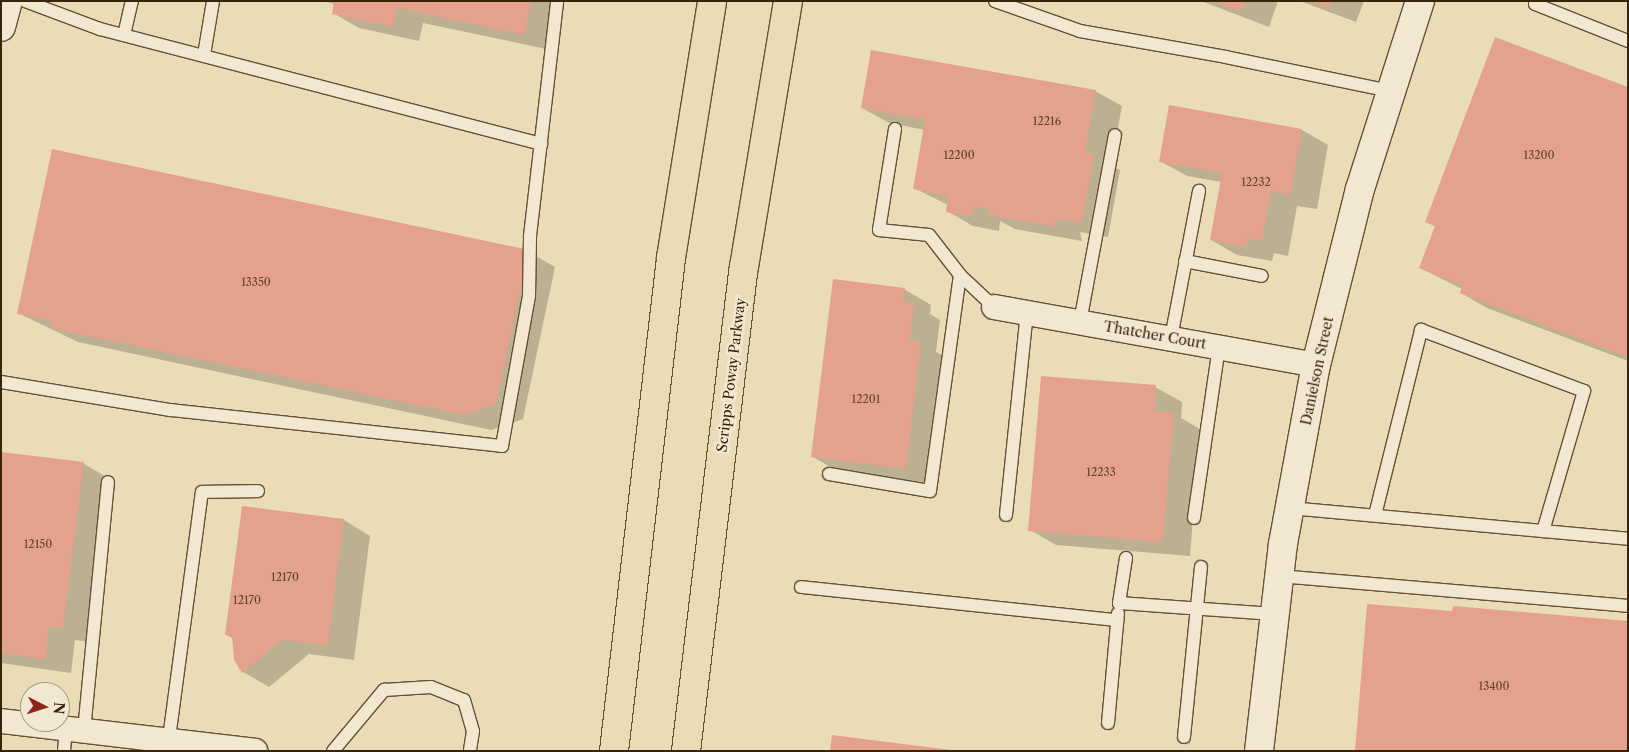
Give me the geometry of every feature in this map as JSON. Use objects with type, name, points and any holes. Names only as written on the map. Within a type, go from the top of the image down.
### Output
[{"type":"main road","points":[[614,751],[671,258],[712,1]]},
{"type":"main road","name":"Scripps Poway Parkway","points":[[686,751],[744,267],[788,1]]},
{"type":"street","points":[[1,27],[8,1]]},
{"type":"street","name":"Danielson Street","points":[[1259,751],[1279,576],[1316,365],[1358,198],[1390,91],[1420,1]]},
{"type":"street","name":"Thatcher Court","points":[[994,307],[1316,365]]},
{"type":"street","points":[[1,721],[71,737],[168,746],[255,751]]},
{"type":"lane","points":[[25,1],[124,35],[541,144]]},
{"type":"lane","points":[[124,35],[132,1]]},
{"type":"lane","points":[[204,55],[213,1]]},
{"type":"lane","points":[[1,382],[171,410],[502,446],[529,296],[530,236],[557,1]]},
{"type":"lane","points":[[994,1],[1080,31],[1226,56],[1390,91]]},
{"type":"lane","points":[[1536,1],[1535,4],[1628,41]]},
{"type":"lane","points":[[895,129],[879,230],[929,235],[960,275],[994,307]]},
{"type":"lane","points":[[1080,322],[1115,135]]},
{"type":"lane","points":[[1171,338],[1199,191]]},
{"type":"lane","points":[[1186,261],[1262,276]]},
{"type":"lane","points":[[830,474],[930,490],[960,275]]},
{"type":"lane","points":[[1006,515],[1027,312]]},
{"type":"lane","points":[[1375,516],[1421,330],[1584,391],[1543,531]]},
{"type":"lane","points":[[1194,518],[1219,347]]},
{"type":"lane","points":[[71,737],[108,482]]},
{"type":"lane","points":[[168,746],[202,492],[258,491]]},
{"type":"lane","points":[[1290,508],[1628,539]]},
{"type":"lane","points":[[1108,723],[1117,620],[1126,558]]},
{"type":"lane","points":[[1184,737],[1201,567]]},
{"type":"lane","points":[[1279,576],[1628,606]]},
{"type":"lane","points":[[801,587],[1117,620]]},
{"type":"lane","points":[[1119,603],[1274,614]]},
{"type":"lane","points":[[334,751],[384,690],[431,688],[464,700],[473,731],[470,751]]},
{"type":"building","points":[[334,1],[532,1],[524,35],[397,8],[393,27],[332,14]]},
{"type":"building","points":[[1213,1],[1246,1],[1242,12]]},
{"type":"building","points":[[1311,1],[1332,1],[1330,8]]},
{"type":"building","points":[[1495,37],[1628,87],[1628,357],[1460,293],[1462,285],[1419,268],[1435,226],[1425,222]]},
{"type":"building","points":[[871,50],[1096,90],[1085,152],[1094,154],[1082,223],[1055,218],[1057,227],[988,215],[989,209],[974,207],[972,216],[946,212],[948,196],[913,189],[925,120],[861,108]]},
{"type":"building","points":[[1169,105],[1302,129],[1290,195],[1271,191],[1262,241],[1247,239],[1246,247],[1210,240],[1222,173],[1159,162]]},
{"type":"building","points":[[52,149],[529,250],[496,404],[464,415],[50,328],[52,321],[17,314]]},
{"type":"building","points":[[833,279],[905,288],[903,302],[914,303],[910,340],[921,342],[906,469],[811,457]]},
{"type":"building","points":[[1041,376],[1156,385],[1154,411],[1174,413],[1163,542],[1028,531]]},
{"type":"building","points":[[1,452],[84,462],[63,628],[49,626],[45,659],[1,653]]},
{"type":"building","points":[[242,506],[344,519],[328,645],[282,640],[242,673],[234,660],[232,636],[225,635]]},
{"type":"building","points":[[1367,604],[1452,611],[1453,606],[1628,621],[1628,751],[1355,751]]},
{"type":"building","points":[[832,735],[951,750],[951,751],[830,751]]}]
